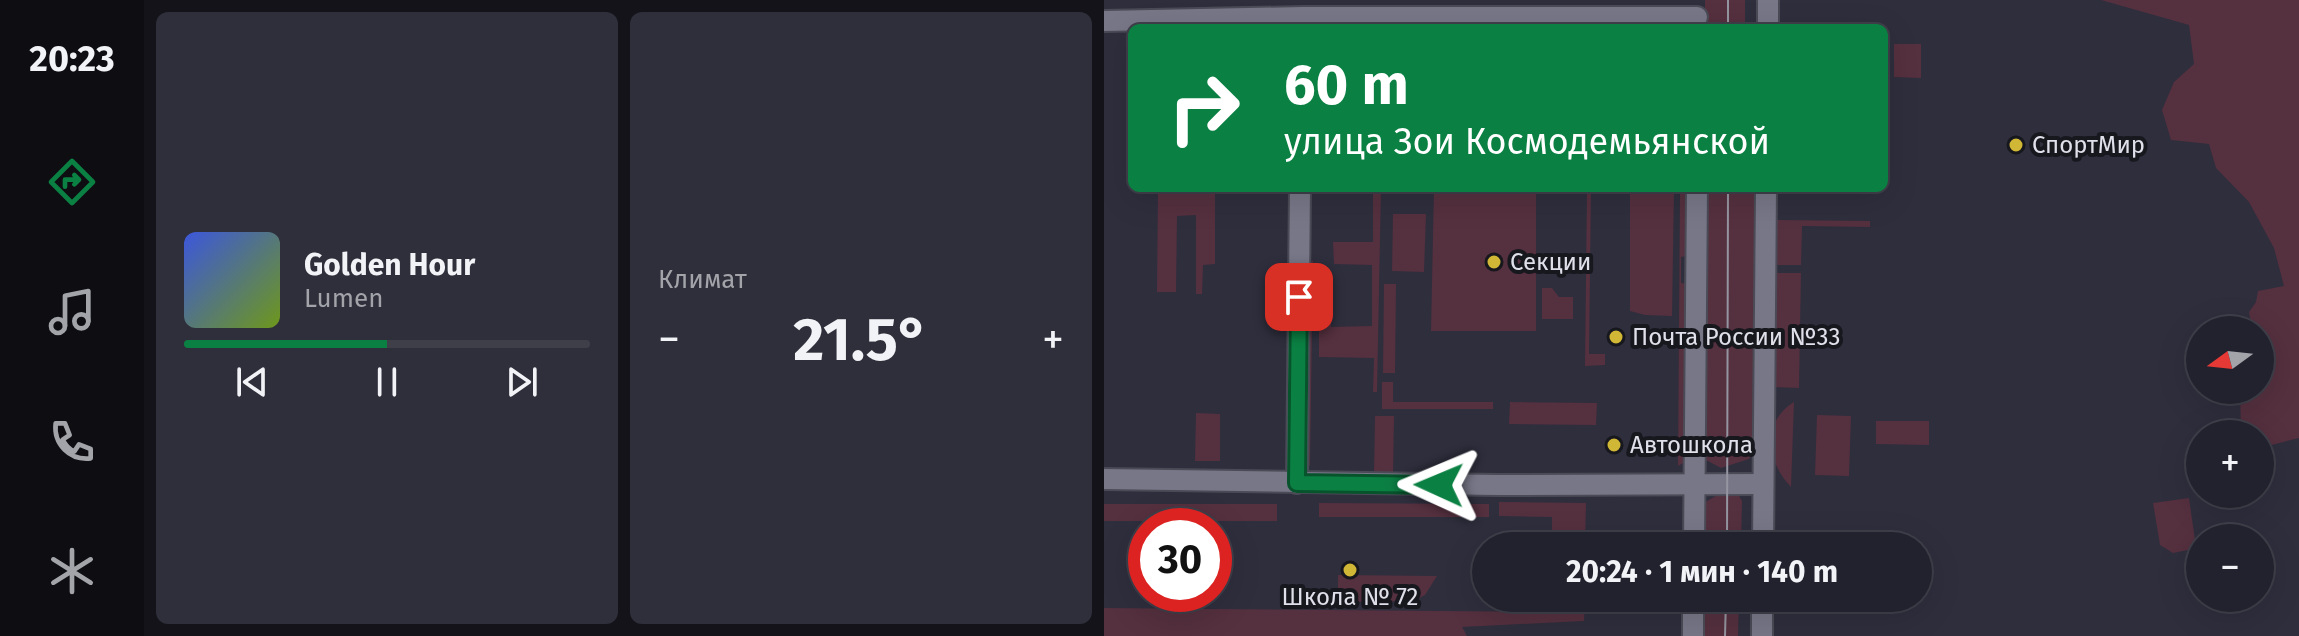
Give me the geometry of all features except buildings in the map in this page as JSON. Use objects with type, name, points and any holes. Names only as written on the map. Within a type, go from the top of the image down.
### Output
[{"type":"street","points":[[1768,0],[1768,24]]},
{"type":"street","points":[[1104,21],[1303,15],[1697,15]]},
{"type":"street","points":[[1297,483],[1300,192]]},
{"type":"street","points":[[1694,532],[1697,192]]},
{"type":"street","points":[[1763,532],[1766,192]]},
{"type":"street","points":[[1104,479],[1297,483],[1763,484]]},
{"type":"street","points":[[1693,612],[1693,636]]},
{"type":"street","points":[[1762,612],[1762,636]]},
{"type":"shaded area","points":[[1705,0],[1745,0],[1745,24],[1705,24]]},
{"type":"shaded area","points":[[2101,0],[2299,0],[2299,438],[2274,444],[2274,420],[2241,420],[2240,404],[2274,404],[2274,316],[2250,316],[2249,312],[2256,302],[2258,291],[2284,286],[2274,248],[2249,202],[2216,168],[2209,144],[2171,140],[2162,110],[2174,82],[2194,64],[2189,25]]},
{"type":"shaded area","points":[[1894,44],[1921,44],[1921,78],[1894,77]]},
{"type":"shaded area","points":[[1158,192],[1215,192],[1215,264],[1203,265],[1202,294],[1196,294],[1196,215],[1177,216],[1176,292],[1157,292]]},
{"type":"shaded area","points":[[1373,192],[1381,192],[1377,392],[1373,392],[1374,358],[1319,357],[1319,272],[1331,272],[1331,327],[1372,326],[1372,265],[1334,264],[1333,242],[1373,242]]},
{"type":"shaded area","points":[[1434,192],[1536,192],[1536,331],[1431,331]]},
{"type":"shaded area","points":[[1587,192],[1591,192],[1589,354],[1605,354],[1605,365],[1585,366]]},
{"type":"shaded area","points":[[1630,192],[1674,192],[1672,316],[1630,311]]},
{"type":"shaded area","points":[[1680,192],[1692,192],[1692,255],[1681,257],[1681,283],[1690,284],[1688,460],[1678,466]]},
{"type":"shaded area","points":[[1703,192],[1761,192],[1756,449],[1749,459],[1721,468],[1704,459]]},
{"type":"shaded area","points":[[1393,214],[1426,214],[1424,272],[1392,271]]},
{"type":"shaded area","points":[[1773,220],[1870,221],[1870,227],[1802,226],[1801,265],[1773,265]]},
{"type":"shaded area","points":[[1313,260],[1310,466],[1302,459],[1305,268]]},
{"type":"shaded area","points":[[1772,273],[1801,273],[1799,388],[1771,387]]},
{"type":"shaded area","points":[[1384,284],[1396,284],[1395,373],[1383,373]]},
{"type":"shaded area","points":[[1542,288],[1552,288],[1559,297],[1573,297],[1573,319],[1542,319]]},
{"type":"shaded area","points":[[1382,382],[1393,382],[1393,402],[1493,402],[1493,409],[1382,409]]},
{"type":"shaded area","points":[[1510,402],[1597,403],[1596,425],[1509,424]]},
{"type":"shaded area","points":[[1794,402],[1791,487],[1777,466],[1771,443],[1776,420]]},
{"type":"shaded area","points":[[1196,413],[1220,414],[1220,461],[1195,461]]},
{"type":"shaded area","points":[[1817,415],[1851,416],[1849,476],[1815,475]]},
{"type":"shaded area","points":[[1375,416],[1394,416],[1393,475],[1374,475]]},
{"type":"shaded area","points":[[1876,421],[1929,421],[1929,445],[1876,444]]},
{"type":"shaded area","points":[[1721,493],[1738,494],[1742,501],[1741,532],[1701,532],[1702,504]]},
{"type":"shaded area","points":[[2186,498],[2186,508],[2190,508],[2193,524],[2186,524],[2186,550],[2173,553],[2160,545],[2153,503]]},
{"type":"shaded area","points":[[1499,502],[1586,503],[1585,532],[1552,532],[1552,517],[1499,516]]},
{"type":"shaded area","points":[[1319,503],[1489,504],[1489,517],[1319,517]]},
{"type":"shaded area","points":[[1104,504],[1277,504],[1277,521],[1232,521],[1232,508],[1128,508],[1128,521],[1104,521]]},
{"type":"shaded area","points":[[1338,575],[1437,576],[1425,595],[1414,601],[1338,602]]},
{"type":"shaded area","points":[[1104,608],[1128,608],[1128,612],[1232,612],[1232,609],[1584,612],[1584,621],[1462,627],[1467,636],[1104,636]]},
{"type":"shaded area","points":[[1699,612],[1739,612],[1738,636],[1699,636]]},
{"type":"tram line","points":[[1728,0],[1728,24]]},
{"type":"tram line","points":[[1727,532],[1728,192]]},
{"type":"tram line","points":[[1725,636],[1726,612]]},
{"type":"place","name":"СпортМир","points":[[2016,145]]},
{"type":"place","name":"Секции","points":[[1494,262]]},
{"type":"place","name":"Почта России №33","points":[[1616,337]]},
{"type":"place","name":"Автошкола","points":[[1614,445]]},
{"type":"place","name":"Школа № 72","points":[[1350,570]]},
{"type":"route","points":[[1299,297],[1297,483],[1439,485]]}]
